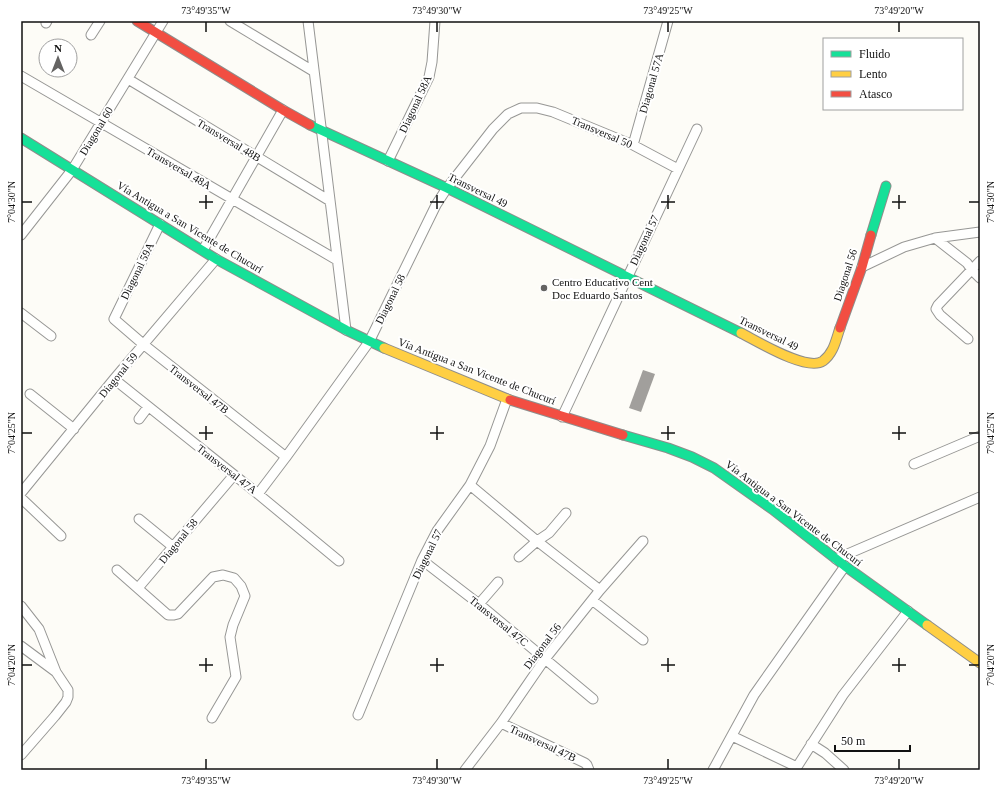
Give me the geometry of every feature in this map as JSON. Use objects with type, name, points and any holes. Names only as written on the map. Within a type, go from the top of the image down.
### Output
[{"type":"main road","name":"Transversal 49","points":[[137,21],[321,131],[447,188],[628,276],[793,359],[817,364]]},
{"type":"main road","name":"Vía Antigua a San Vicente de Chucurí","points":[[21,138],[216,259],[369,342],[507,399],[562,417],[668,448],[692,457],[714,468],[772,509],[845,566],[980,663]]},
{"type":"main road","name":"Diagonal 56","points":[[817,364],[826,360],[832,351],[862,267],[886,186]]},
{"type":"street","points":[[91,35],[100,21]]},
{"type":"street","name":"Diagonal 60","points":[[21,235],[72,170],[163,21]]},
{"type":"street","points":[[230,21],[313,71]]},
{"type":"street","points":[[308,21],[346,330]]},
{"type":"street","name":"Diagonal 58A","points":[[388,160],[429,77],[432,62],[435,21]]},
{"type":"street","name":"Diagonal 57A","points":[[633,145],[668,21]]},
{"type":"street","name":"Transversal 48A","points":[[21,76],[337,260]]},
{"type":"street","name":"Transversal 48B","points":[[128,79],[330,202]]},
{"type":"street","name":"Transversal 50","points":[[522,108],[537,108],[553,112],[633,145],[678,169]]},
{"type":"street","name":"Diagonal 58","points":[[258,494],[369,342],[436,205],[447,188],[493,129],[508,114],[522,108]]},
{"type":"street","points":[[203,250],[284,110]]},
{"type":"street","name":"Diagonal 57","points":[[562,417],[697,129]]},
{"type":"street","name":"Diagonal 59A","points":[[114,319],[160,224]]},
{"type":"street","points":[[862,267],[904,247],[935,238],[980,232]]},
{"type":"street","points":[[935,238],[967,263],[980,278]]},
{"type":"street","name":"Diagonal 59","points":[[21,493],[143,344],[216,259]]},
{"type":"street","points":[[968,339],[936,310],[938,305],[980,261]]},
{"type":"street","points":[[21,313],[51,336]]},
{"type":"street","name":"Transversal 47B","points":[[114,319],[143,344],[286,457]]},
{"type":"street","name":"Transversal 47A","points":[[114,379],[339,561]]},
{"type":"street","points":[[30,394],[74,429]]},
{"type":"street","name":"Diagonal 57","points":[[358,715],[422,560],[437,531],[470,485],[490,446],[507,399]]},
{"type":"street","points":[[139,419],[148,407]]},
{"type":"street","points":[[914,464],[980,436]]},
{"type":"street","name":"Diagonal 58","points":[[138,588],[172,546],[234,475]]},
{"type":"street","points":[[470,485],[600,590]]},
{"type":"street","points":[[836,559],[980,497]]},
{"type":"street","points":[[21,498],[61,536]]},
{"type":"street","points":[[519,557],[537,540],[549,533],[566,513]]},
{"type":"street","points":[[138,519],[172,546]]},
{"type":"street","name":"Diagonal 56","points":[[465,770],[501,723],[545,660],[600,590],[643,540]]},
{"type":"street","name":"Transversal 47C","points":[[422,560],[479,604],[593,699]]},
{"type":"street","points":[[713,770],[754,696],[845,566]]},
{"type":"street","points":[[116,570],[168,614],[174,615],[178,614],[213,577],[223,575],[234,578],[241,586],[245,596],[233,624],[230,637],[236,678],[212,718]]},
{"type":"street","points":[[479,604],[498,582]]},
{"type":"street","points":[[592,600],[643,640]]},
{"type":"street","points":[[21,606],[39,629],[56,672],[68,690],[66,702],[21,755]]},
{"type":"street","points":[[732,736],[796,768],[842,695],[908,611]]},
{"type":"street","points":[[21,646],[56,672]]},
{"type":"street","name":"Transversal 47B","points":[[501,723],[587,766]]},
{"type":"street","points":[[811,744],[825,753],[844,770]]},
{"type":"building","points":[[643,370],[655,374],[641,412],[629,408]]},
{"type":"traffic: fast","points":[[310,125],[447,188],[741,333]]},
{"type":"traffic: fast","points":[[21,138],[216,259],[346,330],[384,348]]},
{"type":"traffic: fast","points":[[871,235],[886,186]]},
{"type":"traffic: fast","points":[[623,435],[668,448],[692,457],[714,468],[772,509],[845,566],[927,625]]},
{"type":"traffic: slow","points":[[741,333],[794,359],[816,363],[823,361],[830,354],[840,328]]},
{"type":"traffic: slow","points":[[384,348],[510,400]]},
{"type":"traffic: slow","points":[[927,625],[980,663]]},
{"type":"traffic: jam","points":[[137,21],[310,125]]},
{"type":"traffic: jam","points":[[840,328],[862,267],[871,235]]},
{"type":"traffic: jam","points":[[510,400],[623,435]]},
{"type":"place","name":"Centro Educativo Cent Doc Eduardo Santos","points":[[544,288]]}]
